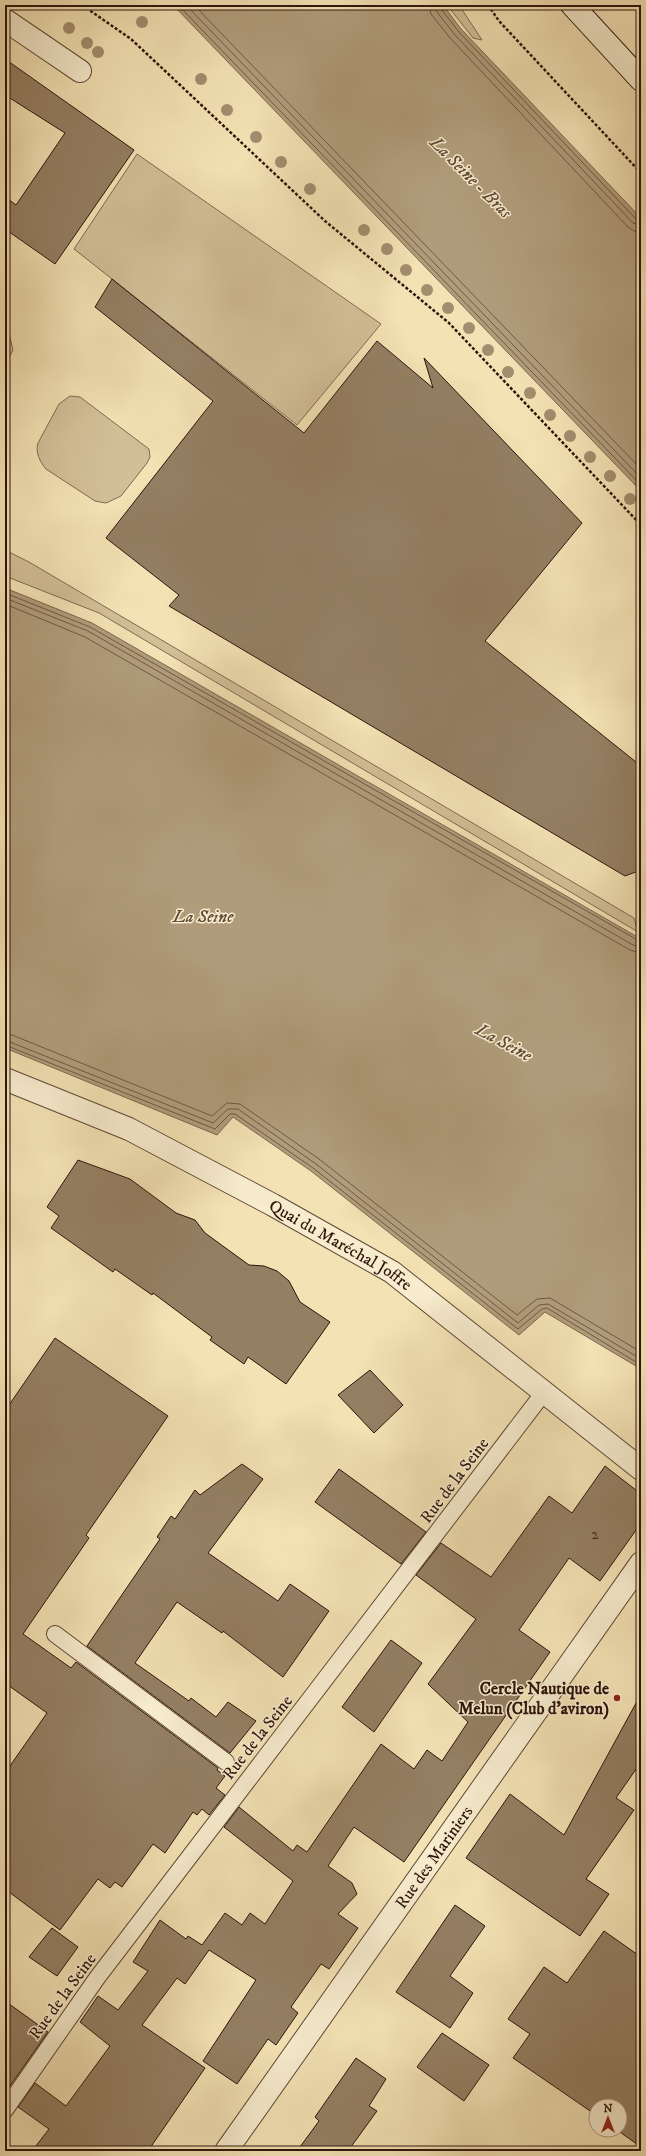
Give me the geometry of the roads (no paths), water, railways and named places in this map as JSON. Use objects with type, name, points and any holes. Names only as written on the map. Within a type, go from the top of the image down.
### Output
[{"type":"street","points":[[572,5],[641,80]]},
{"type":"street","points":[[5,20],[80,71]]},
{"type":"street","name":"Quai du Maréchal Joffre","points":[[5,1079],[129,1129],[273,1205],[392,1272],[641,1468]]},
{"type":"street","name":"Rue des Mariniers","points":[[226,2151],[641,1563]]},
{"type":"lane","name":"Rue de la Seine","points":[[5,2110],[102,1972],[545,1391]]},
{"type":"lane","points":[[55,1634],[226,1762]]},
{"type":"water","name":"La Seine - Bras","points":[[173,5],[443,5],[461,29],[641,218],[641,491]]},
{"type":"water","name":"La Seine","points":[[5,588],[92,623],[641,939],[641,1369],[545,1312],[519,1335],[311,1171],[233,1117],[217,1135],[5,1048]]},
{"type":"place","name":"Cercle Nautique de Melun (Club d'aviron)","points":[[617,1698]]}]
